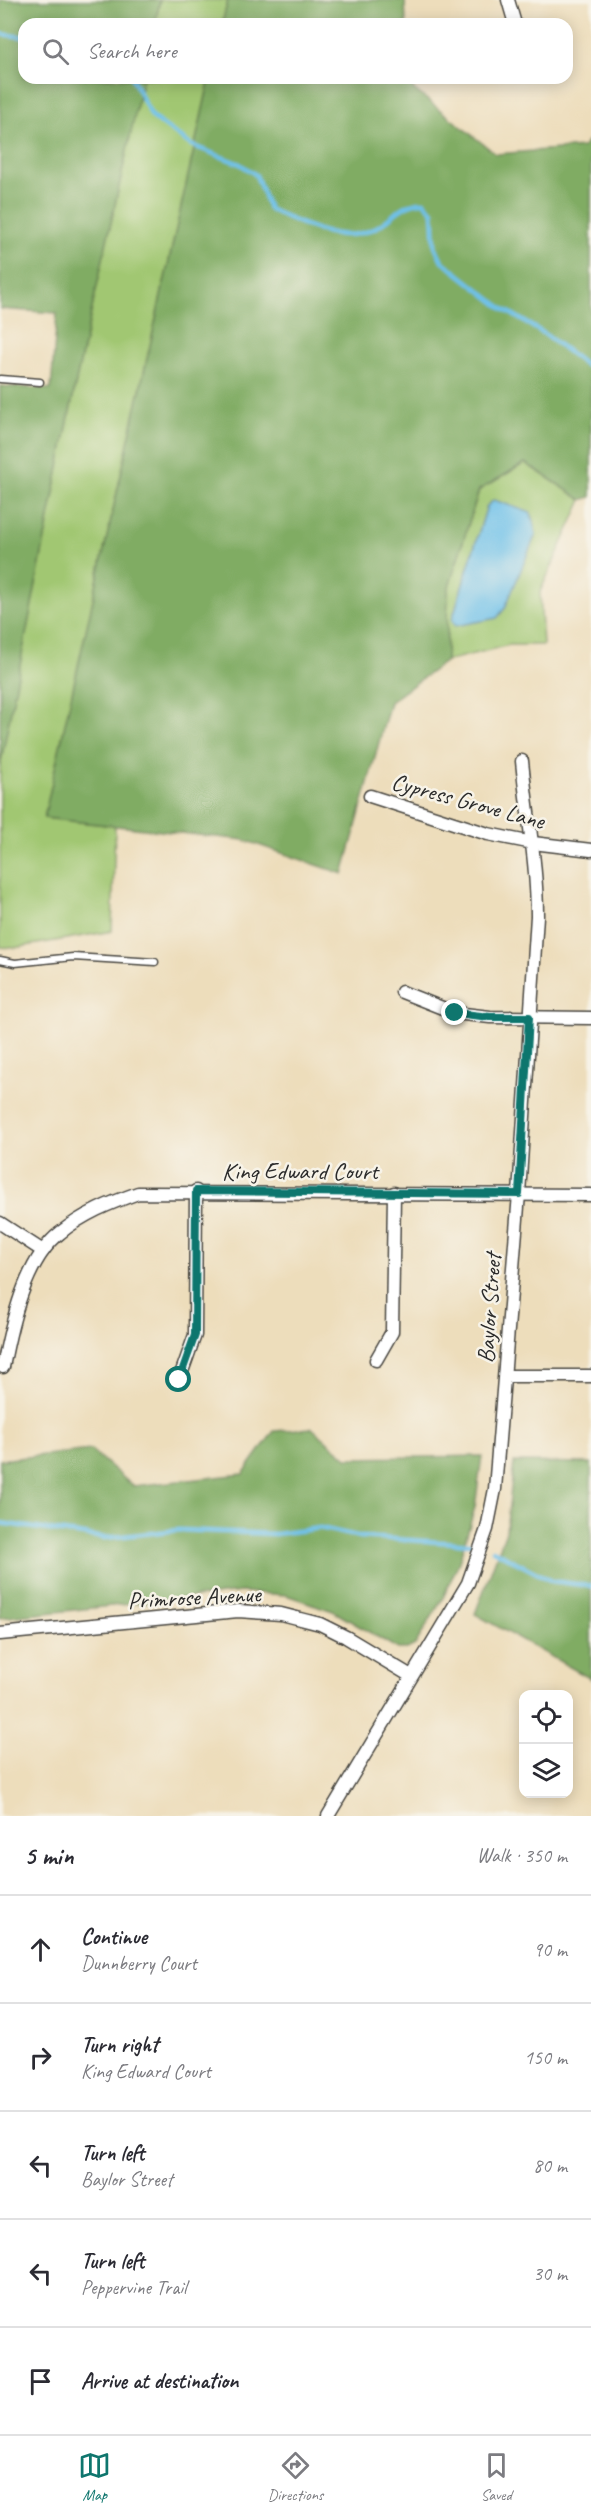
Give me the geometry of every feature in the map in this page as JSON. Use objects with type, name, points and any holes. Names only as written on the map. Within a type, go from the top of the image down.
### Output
[{"type":"street","points":[[508,0],[513,18]]},
{"type":"street","name":"Baylor Street","points":[[328,1816],[468,1583],[478,1559],[495,1490],[519,1194],[537,916],[537,871],[522,761]]},
{"type":"street","name":"Cypress Grove Lane","points":[[370,796],[488,834],[532,843],[591,850]]},
{"type":"street","points":[[402,992],[455,1013],[490,1017],[591,1018]]},
{"type":"street","points":[[179,1380],[195,1335],[196,1191]]},
{"type":"street","name":"King Edward Court","points":[[3,1366],[22,1294],[43,1251],[59,1233],[96,1208],[138,1193],[196,1191],[591,1195]]},
{"type":"street","points":[[376,1360],[392,1332],[394,1193]]},
{"type":"street","points":[[0,1223],[43,1251]]},
{"type":"street","points":[[505,1376],[591,1376]]},
{"type":"street","name":"Primrose Avenue","points":[[0,1634],[238,1611],[281,1614],[320,1624],[337,1632],[411,1676]]},
{"type":"lane","points":[[0,379],[40,382]]},
{"type":"lane","points":[[0,960],[15,963],[73,957],[155,962]]},
{"type":"green space","points":[[0,0],[160,0],[156,18],[18,18],[18,84],[142,84],[77,376],[0,766],[0,386],[51,389],[57,313],[0,309]]},
{"type":"green space","points":[[160,0],[228,0],[224,18],[156,18]]},
{"type":"green space","points":[[228,0],[405,0],[406,18],[224,18]]},
{"type":"green space","points":[[142,84],[209,84],[44,818],[115,826],[112,931],[14,948],[0,947],[0,766],[77,376]]},
{"type":"green space","points":[[209,84],[411,84],[411,87],[496,154],[583,147],[591,138],[591,497],[582,500],[525,463],[479,490],[448,590],[446,661],[390,702],[343,874],[244,840],[44,818]]},
{"type":"green space","points":[[525,463],[582,500],[540,592],[543,645],[509,645],[446,661],[448,590],[479,490]],"holes":[[[494,500],[536,534],[514,585],[452,620],[487,506]]]},
{"type":"green space","points":[[312,1428],[347,1458],[482,1456],[475,1507],[459,1562],[442,1600],[415,1645],[407,1649],[398,1649],[333,1611],[286,1595],[242,1592],[0,1618],[0,1460],[91,1450],[133,1486],[243,1474],[274,1431]]},
{"type":"green space","points":[[514,1462],[591,1463],[591,1679],[475,1614],[506,1531]]},
{"type":"water","points":[[494,500],[531,513],[536,534],[505,608],[497,618],[455,626],[452,620],[487,506]]},
{"type":"waterway","points":[[0,34],[18,36]]},
{"type":"waterway","points":[[135,84],[152,117],[191,145],[240,164],[256,175],[269,209],[309,227],[338,234],[353,235],[367,232],[406,206],[424,202],[433,212],[435,246],[442,261],[502,308],[543,333],[591,369]]},
{"type":"waterway","points":[[0,1523],[105,1538],[179,1530],[276,1534],[320,1528],[361,1537],[472,1544]]},
{"type":"waterway","points":[[493,1550],[552,1581],[591,1586]]},
{"type":"route","points":[[179,1380],[195,1335],[196,1191],[519,1194],[529,1017],[490,1017],[455,1013]]}]
